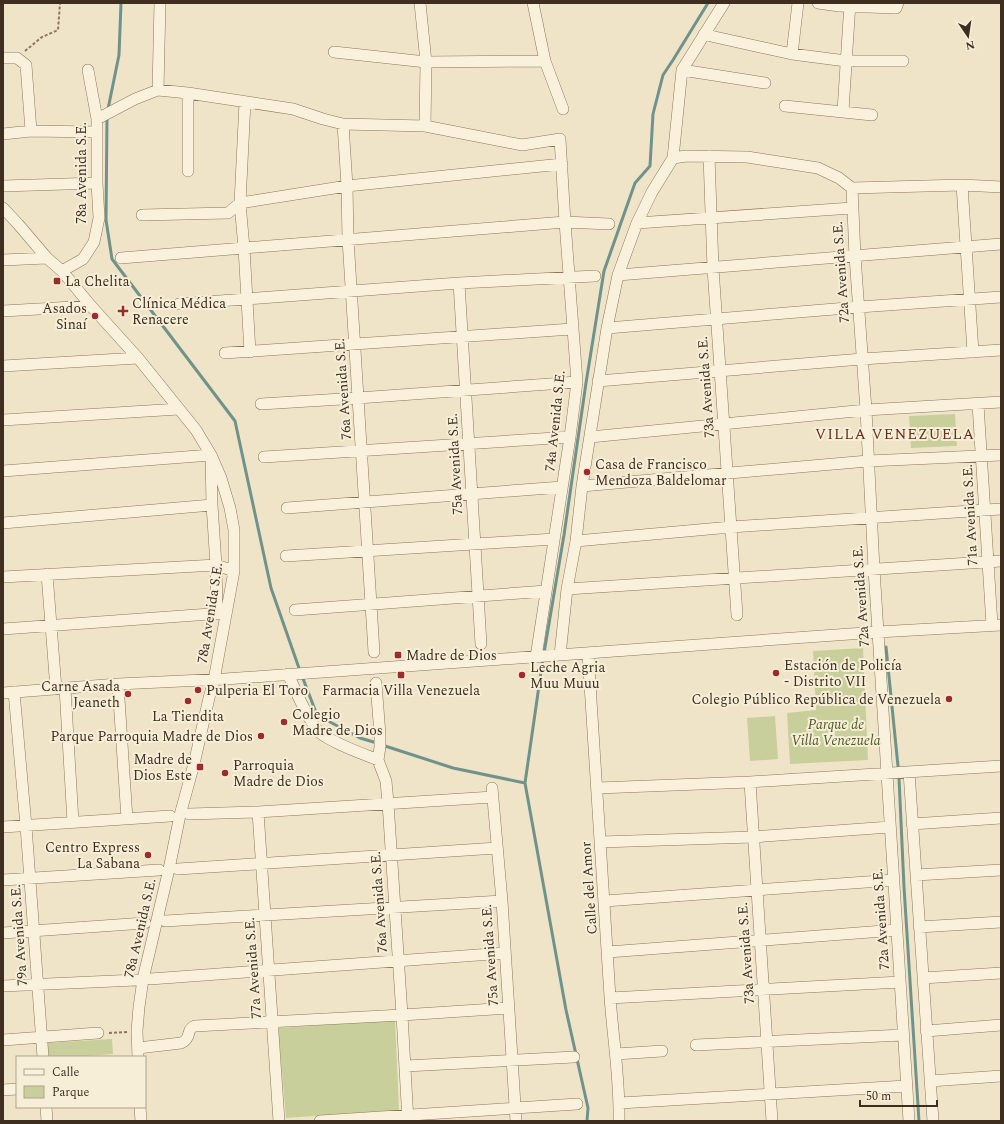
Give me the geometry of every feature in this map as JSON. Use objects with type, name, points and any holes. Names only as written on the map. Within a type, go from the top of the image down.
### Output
[{"type":"street","points":[[158,90],[160,3]]},
{"type":"street","points":[[97,119],[135,99],[158,90],[188,93],[293,109],[342,124],[425,126],[426,62],[420,3]]},
{"type":"street","points":[[532,3],[545,61],[563,109]]},
{"type":"street","points":[[560,655],[567,589],[576,541],[582,486],[598,381],[618,275],[637,223],[652,192],[673,158],[682,70],[724,3]]},
{"type":"street","points":[[792,54],[798,3]]},
{"type":"street","points":[[818,3],[896,8],[898,3]]},
{"type":"street","points":[[843,111],[849,5]]},
{"type":"street","points":[[704,34],[792,54],[846,61],[903,61]]},
{"type":"street","points":[[334,52],[426,62],[545,61]]},
{"type":"street","points":[[3,58],[18,58],[26,65],[31,131]]},
{"type":"street","name":"78a Avenida S.E.","points":[[88,70],[97,119],[97,183],[99,218],[94,242],[82,259],[62,271],[138,358],[196,430],[211,455],[221,478],[230,508],[234,530],[234,571],[222,613],[214,680],[180,815],[145,972],[139,1007],[137,1031],[138,1053]]},
{"type":"street","points":[[682,70],[765,83]]},
{"type":"street","points":[[188,93],[188,171]]},
{"type":"street","points":[[245,102],[240,203],[250,352]]},
{"type":"street","points":[[785,106],[872,115]]},
{"type":"street","name":"76a Avenida S.E.","points":[[342,124],[347,186],[348,239],[374,652]]},
{"type":"street","name":"74a Avenida S.E.","points":[[425,126],[522,145],[560,139],[570,278],[572,329],[577,382],[536,657]]},
{"type":"street","points":[[3,134],[31,131],[97,132]]},
{"type":"street","points":[[673,158],[686,156],[746,157],[818,168],[839,178],[852,188],[962,185],[1001,187]]},
{"type":"street","name":"73a Avenida S.E.","points":[[709,156],[713,268],[737,615]]},
{"type":"street","points":[[142,215],[228,213],[240,203],[347,186],[562,164]]},
{"type":"street","points":[[3,186],[97,183]]},
{"type":"street","points":[[962,185],[973,352]]},
{"type":"street","name":"72a Avenida S.E.","points":[[852,188],[874,569],[909,1121]]},
{"type":"street","points":[[3,208],[47,258],[62,271]]},
{"type":"street","points":[[637,223],[852,208]]},
{"type":"street","points":[[121,258],[565,222],[609,224]]},
{"type":"street","points":[[618,275],[1001,244]]},
{"type":"street","points":[[3,260],[47,258]]},
{"type":"street","points":[[179,304],[459,283],[595,276]]},
{"type":"street","name":"75a Avenida S.E.","points":[[459,283],[481,644]]},
{"type":"street","points":[[607,328],[1001,297]]},
{"type":"street","points":[[3,312],[91,306]]},
{"type":"street","points":[[225,353],[572,329]]},
{"type":"street","points":[[598,381],[862,359],[1001,350]]},
{"type":"street","points":[[3,366],[138,358]]},
{"type":"street","points":[[261,404],[577,382]]},
{"type":"street","points":[[590,437],[866,410],[1001,402]]},
{"type":"street","name":"71a Avenida S.E.","points":[[978,404],[988,562],[996,625]]},
{"type":"street","points":[[3,420],[179,409]]},
{"type":"street","points":[[264,457],[570,437]]},
{"type":"street","points":[[3,471],[211,455],[212,505],[216,565],[222,613],[3,629]]},
{"type":"street","points":[[582,486],[868,461],[1001,455]]},
{"type":"street","points":[[288,508],[562,487]]},
{"type":"street","points":[[3,523],[212,505]]},
{"type":"street","points":[[576,541],[731,527],[1001,509]]},
{"type":"street","points":[[286,556],[554,539]]},
{"type":"street","points":[[567,589],[1001,561]]},
{"type":"street","points":[[3,578],[47,574],[216,565],[234,571]]},
{"type":"street","points":[[47,574],[51,626],[60,689],[73,822]]},
{"type":"street","points":[[295,610],[546,591]]},
{"type":"street","points":[[9,692],[118,684],[214,680],[878,632],[996,625]]},
{"type":"street","name":"Calle del Amor","points":[[588,653],[598,788],[610,998],[620,1103],[620,1121]]},
{"type":"street","points":[[292,674],[311,722],[319,731],[330,739],[378,760]]},
{"type":"street","name":"76a Avenida S.E.","points":[[376,683],[380,735],[378,760],[386,781],[388,803],[406,1066],[408,1118]]},
{"type":"street","points":[[118,684],[127,819]]},
{"type":"street","name":"79a Avenida S.E.","points":[[9,692],[26,826],[43,1056]]},
{"type":"street","points":[[598,788],[750,782],[1001,766],[1001,773]]},
{"type":"street","points":[[909,772],[933,1121]]},
{"type":"street","name":"73a Avenida S.E.","points":[[750,782],[772,1121]]},
{"type":"street","name":"75a Avenida S.E.","points":[[388,803],[492,792],[502,901],[516,1121]]},
{"type":"street","points":[[189,814],[258,812],[388,803]]},
{"type":"street","name":"77a Avenida S.E.","points":[[258,812],[279,1121]]},
{"type":"street","points":[[3,827],[170,816]]},
{"type":"street","points":[[912,824],[1001,818]]},
{"type":"street","points":[[601,842],[753,837],[890,828]]},
{"type":"street","points":[[178,869],[497,848]]},
{"type":"street","points":[[3,880],[159,870]]},
{"type":"street","points":[[916,875],[1001,870]]},
{"type":"street","points":[[604,901],[894,880]]},
{"type":"street","points":[[165,921],[502,901]]},
{"type":"street","points":[[919,927],[1001,922]]},
{"type":"street","points":[[3,933],[145,923]]},
{"type":"street","points":[[608,952],[897,930]]},
{"type":"street","points":[[150,979],[505,953]]},
{"type":"street","points":[[923,978],[1001,973]]},
{"type":"street","points":[[3,986],[136,980]]},
{"type":"street","points":[[610,998],[900,982]]},
{"type":"street","points":[[138,1053],[186,1041],[189,1037],[189,1030],[191,1027],[195,1026],[509,1008]]},
{"type":"street","points":[[926,1031],[1001,1025]]},
{"type":"street","points":[[3,1040],[98,1033]]},
{"type":"street","points":[[696,1045],[903,1035]]},
{"type":"street","points":[[616,1054],[662,1051]]},
{"type":"street","points":[[406,1066],[574,1057]]},
{"type":"street","points":[[930,1081],[1001,1076]]},
{"type":"street","points":[[620,1103],[906,1086]]},
{"type":"street","points":[[3,1090],[16,1089]]},
{"type":"street","points":[[320,1121],[408,1118],[576,1104]]},
{"type":"street","points":[[46,1108],[47,1121]]},
{"type":"street","points":[[140,1108],[141,1121]]},
{"type":"path","points":[[18,58],[42,37],[58,30],[60,3]]},
{"type":"path","points":[[98,1033],[137,1031]]},
{"type":"green space","points":[[955,414],[957,446],[911,448],[909,416]]},
{"type":"green space","name":"Parque de Villa Venezuela","points":[[863,648],[868,760],[790,764],[787,713],[816,710],[813,651]]},
{"type":"green space","points":[[775,716],[778,759],[750,761],[747,718]]},
{"type":"green space","points":[[395,1020],[399,1110],[286,1118],[278,1028]]},
{"type":"green space","points":[[112,1039],[113,1054],[47,1056],[47,1043]]},
{"type":"waterway","points":[[108,109],[119,55],[121,3]]},
{"type":"waterway","points":[[544,653],[564,535],[604,271],[635,183],[650,166],[653,114],[663,75],[708,3]]},
{"type":"waterway","points":[[107,117],[106,220],[112,259],[235,421],[271,588],[300,671]]},
{"type":"waterway","points":[[886,647],[898,766]]},
{"type":"waterway","points":[[543,658],[525,783],[566,1010],[588,1108],[587,1121]]},
{"type":"waterway","points":[[302,676],[317,715],[360,738],[377,743]]},
{"type":"waterway","points":[[382,745],[453,768],[525,783]]},
{"type":"waterway","points":[[899,778],[904,887],[919,1121]]},
{"type":"place","name":"La Chelita","points":[[57,281]]},
{"type":"place","name":"Clínica Médica Renacere","points":[[123,311]]},
{"type":"place","name":"Asados Sinaí","points":[[95,316]]},
{"type":"place","name":"Casa de Francisco Mendoza Baldelomar","points":[[587,472]]},
{"type":"place","name":"Madre de Dios","points":[[398,655]]},
{"type":"place","name":"Estación de Policía - Distrito VII","points":[[776,673]]},
{"type":"place","name":"Farmacia Villa Venezuela","points":[[401,675]]},
{"type":"place","name":"Leche Agria Muu Muuu","points":[[522,675]]},
{"type":"place","name":"Pulperia El Toro","points":[[198,690]]},
{"type":"place","name":"Carne Asada Jeaneth","points":[[128,694]]},
{"type":"place","name":"Colegio Público República de Venezuela","points":[[949,699]]},
{"type":"place","name":"La Tiendita","points":[[188,701]]},
{"type":"place","name":"Colegio Madre de Dios","points":[[284,722]]},
{"type":"place","name":"Parque Parroquia Madre de Dios","points":[[261,736]]},
{"type":"place","name":"Madre de Dios Este","points":[[200,767]]},
{"type":"place","name":"Parroquia Madre de Dios","points":[[225,773]]},
{"type":"place","name":"Centro Express La Sabana","points":[[148,855]]},
{"type":"district","name":"VILLA VENEZUELA","points":[[895,434]]}]
